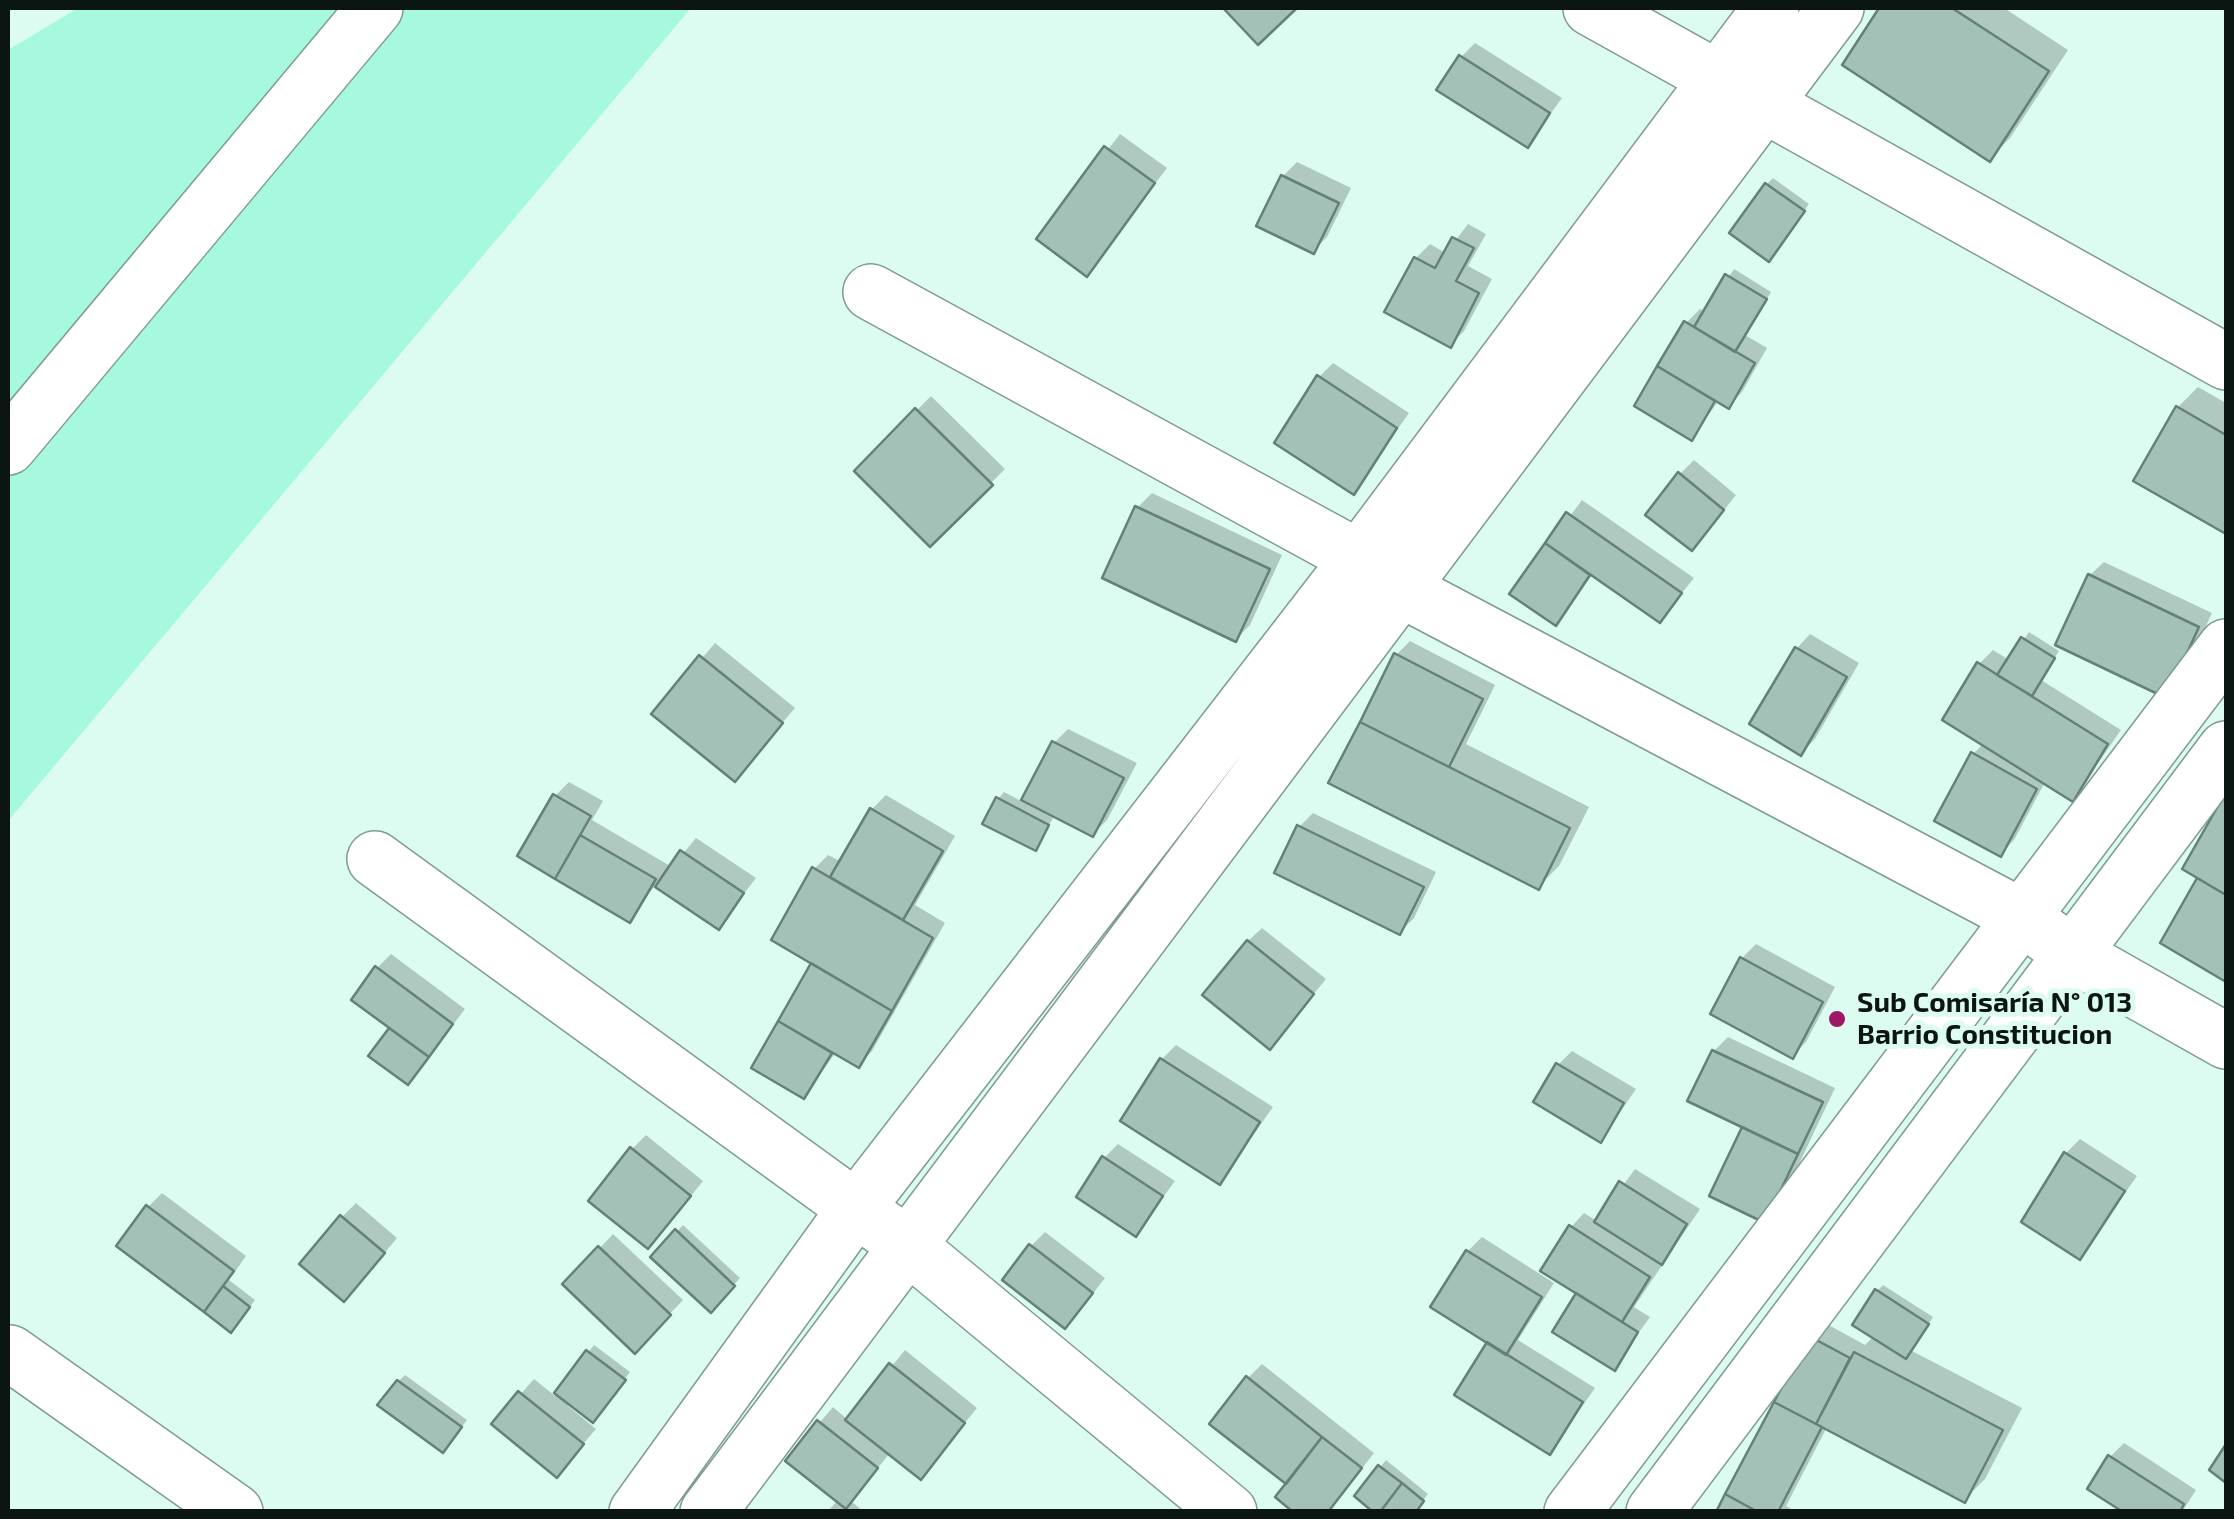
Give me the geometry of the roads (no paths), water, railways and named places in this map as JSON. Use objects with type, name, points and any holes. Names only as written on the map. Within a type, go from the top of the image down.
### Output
[{"type":"street","points":[[8,447],[374,8]]},
{"type":"street","points":[[1591,8],[2226,362]]},
{"type":"street","points":[[1742,92],[1771,8]]},
{"type":"street","points":[[708,1512],[908,1246],[1380,574],[1742,92],[1836,8]]},
{"type":"street","points":[[870,292],[1380,574],[2022,917],[2072,954],[2226,1041]]},
{"type":"street","points":[[637,1512],[854,1211],[1380,574]]},
{"type":"street","points":[[1572,1512],[2226,647]]},
{"type":"street","points":[[1654,1512],[2226,749]]},
{"type":"street","points":[[376,859],[854,1211],[908,1246],[1229,1512]]},
{"type":"street","points":[[10,1353],[234,1512]]},
{"type":"place","name":"Sub Comisaría N° 013 Barrio Constitucion","points":[[1837,1019]]}]
